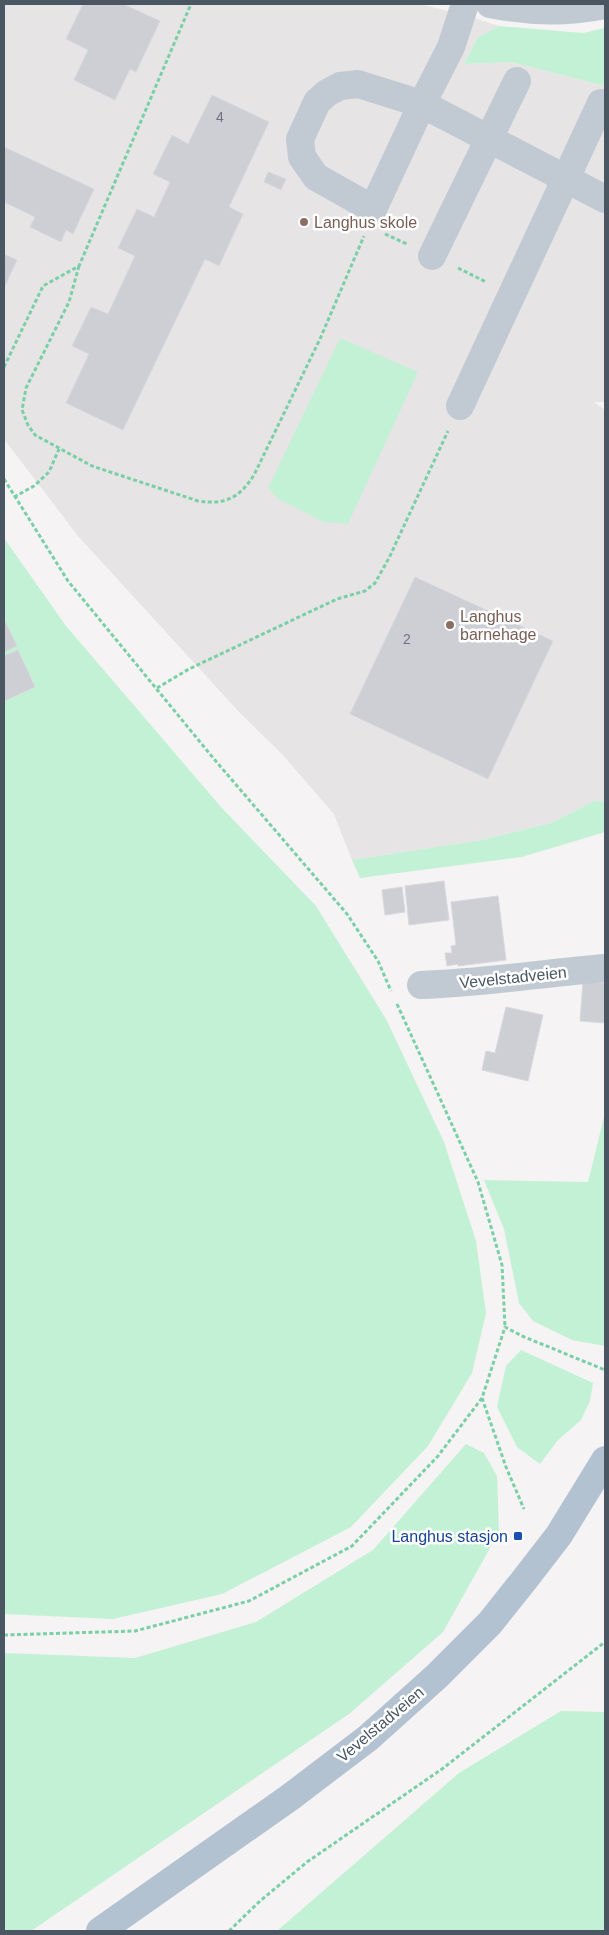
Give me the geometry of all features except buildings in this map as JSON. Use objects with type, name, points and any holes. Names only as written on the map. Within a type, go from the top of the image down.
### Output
[{"type":"main road","name":"Vevelstadveien","points":[[100,1931],[289,1798],[360,1744],[437,1676],[490,1623],[525,1579],[559,1535],[605,1460]]},
{"type":"street","points":[[465,4],[451,47],[422,104],[373,209],[316,177],[302,157],[300,139],[317,102],[327,93],[340,86],[358,84],[422,104],[605,199]]},
{"type":"street","points":[[490,4],[533,10],[562,11],[605,5]]},
{"type":"street","points":[[432,256],[517,81]]},
{"type":"street","points":[[460,406],[601,103]]},
{"type":"street","name":"Vevelstadveien","points":[[421,985],[455,984],[562,971],[605,968]]},
{"type":"path","points":[[191,4],[80,266],[69,302],[26,388],[22,410],[28,425],[35,435],[92,466],[198,501],[226,501],[237,495],[245,488],[254,475],[320,339],[352,266],[373,209]]},
{"type":"path","points":[[4,367],[43,286],[80,266]]},
{"type":"path","points":[[157,688],[189,669],[337,599],[365,591],[375,583],[389,558],[460,406]]},
{"type":"path","points":[[14,497],[34,486],[49,472],[59,449]]},
{"type":"path","points":[[4,479],[68,581],[214,759],[347,914],[378,961],[478,1182],[502,1265],[505,1327],[482,1398],[438,1456],[352,1546],[249,1601],[135,1631],[4,1635]]},
{"type":"path","points":[[505,1327],[522,1336],[605,1370]]},
{"type":"path","points":[[482,1398],[506,1467],[524,1509]]},
{"type":"path","points":[[229,1931],[260,1901],[307,1862],[442,1769],[605,1642]]},
{"type":"shaded area","name":"Langhus skole","points":[[4,4],[420,4],[499,26],[478,37],[464,64],[511,62],[605,86],[605,402],[594,402],[605,410],[605,802],[594,801],[551,823],[482,840],[352,860],[334,814],[281,753],[240,713],[78,536],[4,439]]},
{"type":"green space","points":[[499,26],[583,33],[605,28],[605,86],[511,62],[464,64],[478,37]]},
{"type":"green space","points":[[340,338],[418,372],[348,524],[324,522],[280,500],[268,488]]},
{"type":"green space","points":[[4,538],[66,626],[221,807],[316,906],[386,1019],[444,1142],[476,1241],[486,1313],[472,1373],[428,1446],[351,1527],[222,1594],[113,1619],[4,1614]]},
{"type":"green space","points":[[594,801],[605,802],[605,832],[522,857],[360,878],[352,860],[482,840],[551,823]]},
{"type":"green space","points":[[605,1113],[605,1346],[572,1340],[533,1321],[519,1303],[504,1229],[484,1180],[588,1182]]},
{"type":"green space","points":[[521,1350],[593,1383],[590,1401],[581,1420],[558,1440],[540,1464],[517,1447],[497,1407],[506,1366]]},
{"type":"green space","points":[[466,1444],[484,1453],[497,1476],[499,1532],[443,1632],[349,1714],[31,1931],[4,1931],[4,1653],[135,1658],[256,1622],[373,1550]]},
{"type":"green space","points":[[561,1711],[605,1712],[605,1931],[277,1931],[459,1773]]},
{"type":"place","name":"Langhus skole","points":[[304,222]]},
{"type":"place","name":"Langhus barnehage","points":[[450,625]]},
{"type":"place","name":"Langhus stasjon","points":[[518,1536]]}]
